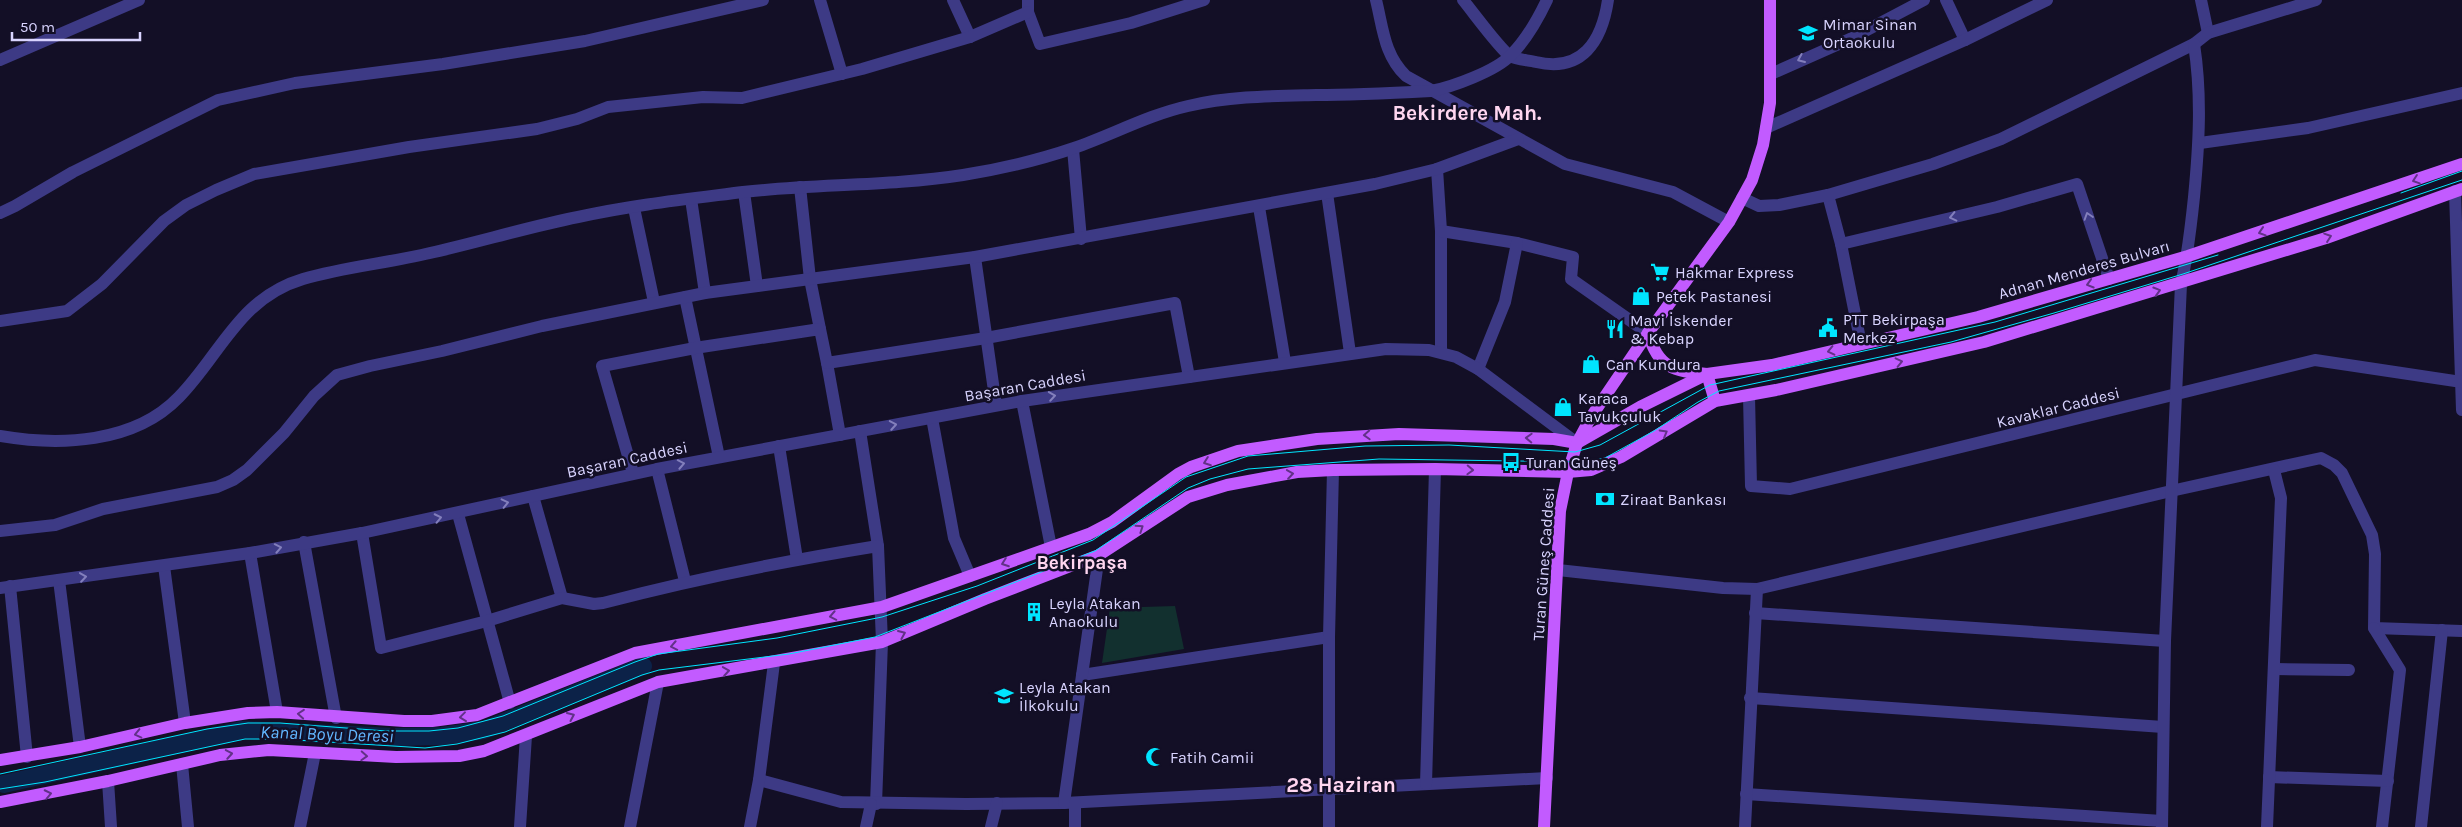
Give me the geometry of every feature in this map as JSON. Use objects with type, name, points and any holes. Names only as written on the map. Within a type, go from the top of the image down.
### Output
[{"type":"main road","name":"Turan Güneş Caddesi","points":[[1544,827],[1560,511],[1568,472],[1577,443],[1591,417],[1648,333],[1728,222],[1742,198],[1758,161],[1766,128],[1771,74],[1770,0]]},
{"type":"main road","name":"Adnan Menderes Bulvarı","points":[[1577,443],[1707,374],[1772,365],[1978,318],[2188,256],[2462,164]]},
{"type":"main road","points":[[0,802],[108,781],[244,751],[269,750],[396,758],[459,756],[484,751],[526,736],[584,710],[658,682],[774,663],[882,642],[985,599],[1099,555],[1160,514],[1203,491],[1261,478],[1333,470],[1435,469],[1568,472],[1591,470],[1604,466],[1715,401],[1749,396],[1984,342],[2181,284],[2326,238],[2459,190]]},
{"type":"main road","points":[[1648,333],[1658,359],[1671,367],[1688,373],[1707,374],[1715,401]]},
{"type":"main road","points":[[0,760],[80,747],[185,723],[248,712],[277,712],[336,718],[432,721],[477,715],[635,653],[882,607],[1089,534],[1112,522],[1191,468],[1238,451],[1317,439],[1399,434],[1554,439],[1577,443]]},
{"type":"street","points":[[0,60],[139,0]]},
{"type":"street","points":[[0,213],[23,202],[73,172],[218,100],[295,83],[443,64],[585,41],[763,0]]},
{"type":"street","points":[[820,0],[842,74]]},
{"type":"street","points":[[953,0],[970,37]]},
{"type":"street","points":[[0,322],[68,311],[98,287],[164,221],[186,205],[254,174],[537,128],[577,119],[608,107],[703,97],[742,98],[842,74],[970,37],[1028,6],[1040,44],[1131,23],[1204,0]]},
{"type":"street","points":[[1376,0],[1387,51],[1392,61],[1406,76],[1430,91],[1565,164],[1673,192],[1728,222]]},
{"type":"street","points":[[1464,0],[1511,56],[1552,66],[1562,65],[1583,55],[1592,46],[1598,36],[1608,0]]},
{"type":"street","points":[[0,436],[45,442],[87,439],[131,427],[152,417],[167,408],[181,395],[232,328],[252,307],[277,289],[291,283],[324,274],[428,254],[574,217],[744,192],[962,175],[997,169],[1073,149],[1158,114],[1203,102],[1251,96],[1430,91],[1452,87],[1511,56],[1538,20],[1547,0]]},
{"type":"street","points":[[1771,74],[1850,38],[1924,0]]},
{"type":"street","points":[[1946,0],[1965,40]]},
{"type":"street","points":[[1766,128],[1965,40],[2046,0]]},
{"type":"street","points":[[2201,0],[2208,33]]},
{"type":"street","points":[[1742,198],[1751,204],[1767,206],[1828,195],[1933,164],[2001,139],[2194,44],[2208,33],[2316,0]]},
{"type":"street","points":[[1746,794],[2162,824],[2165,640],[2181,284],[2188,256],[2200,143],[2200,92],[2194,44]]},
{"type":"street","points":[[2200,143],[2308,128],[2462,93]]},
{"type":"street","points":[[0,532],[55,525],[104,509],[217,487],[233,480],[247,470],[284,434],[314,396],[337,375],[542,326],[654,302],[705,293],[975,257],[1326,193],[1438,169],[1518,139]]},
{"type":"street","points":[[1073,149],[1082,238]]},
{"type":"street","points":[[1438,169],[1441,231],[1441,352]]},
{"type":"street","points":[[1841,244],[1997,207],[2077,184],[2109,279]]},
{"type":"street","points":[[800,187],[810,279],[840,435]]},
{"type":"street","points":[[2459,190],[2462,410]]},
{"type":"street","points":[[744,192],[758,286]]},
{"type":"street","points":[[1326,193],[1350,353]]},
{"type":"street","points":[[1828,195],[1841,244],[1861,344]]},
{"type":"street","points":[[691,199],[705,293]]},
{"type":"street","points":[[1259,206],[1285,362]]},
{"type":"street","points":[[634,208],[654,302]]},
{"type":"street","points":[[1441,231],[1518,243],[1573,257],[1571,279],[1648,333]]},
{"type":"street","points":[[1478,369],[1505,302],[1518,243]]},
{"type":"street","points":[[975,257],[996,406]]},
{"type":"street","points":[[685,297],[719,457]]},
{"type":"street","points":[[827,363],[986,338],[1175,303],[1189,377]]},
{"type":"street","points":[[633,474],[602,366],[695,348],[820,329]]},
{"type":"street","name":"Başaran Caddesi","points":[[5,587],[250,553],[362,533],[458,514],[657,469],[1022,401],[1350,353],[1411,348],[1441,352],[1456,357],[1478,369],[1577,443]]},
{"type":"street","name":"Kavaklar Caddesi","points":[[1749,396],[1751,486],[1790,489],[2176,396],[2315,360],[2462,382]]},
{"type":"street","points":[[1022,401],[1051,547]]},
{"type":"street","points":[[932,418],[954,538],[970,576]]},
{"type":"street","points":[[860,431],[878,546],[882,607],[882,642],[873,804],[866,827]]},
{"type":"street","points":[[779,446],[797,559]]},
{"type":"street","points":[[1558,570],[1723,588],[1757,589],[2171,491],[2274,470],[2321,458],[2334,465],[2342,473],[2372,535],[2375,554],[2374,628],[2400,670],[2382,827]]},
{"type":"street","points":[[657,469],[685,581]]},
{"type":"street","points":[[1426,784],[1435,469]]},
{"type":"street","points":[[1329,827],[1329,637],[1333,470]]},
{"type":"street","points":[[2267,827],[2276,668],[2281,498],[2274,470]]},
{"type":"street","points":[[533,496],[562,598]]},
{"type":"street","points":[[458,514],[510,703]]},
{"type":"street","points":[[362,533],[381,648],[487,621],[562,598],[594,604],[603,603],[685,581],[797,559],[878,546]]},
{"type":"street","points":[[304,542],[336,718]]},
{"type":"street","points":[[250,553],[277,712]]},
{"type":"street","points":[[1075,827],[1069,803],[1082,675],[1099,555]]},
{"type":"street","points":[[164,566],[185,723]]},
{"type":"street","points":[[60,580],[80,747]]},
{"type":"street","points":[[5,587],[27,757]]},
{"type":"street","points":[[1745,827],[1750,698],[1757,589]]},
{"type":"street","points":[[1755,613],[2165,640]]},
{"type":"street","points":[[2374,628],[2462,631]]},
{"type":"street","points":[[2421,827],[2442,630]]},
{"type":"street","points":[[1082,675],[1329,637]]},
{"type":"street","points":[[750,827],[774,663]]},
{"type":"street","points":[[2276,668],[2349,670]]},
{"type":"street","points":[[630,827],[658,682]]},
{"type":"street","points":[[1750,698],[2163,727]]},
{"type":"street","points":[[520,827],[526,736]]},
{"type":"street","points":[[300,827],[315,753]]},
{"type":"street","points":[[182,764],[188,827]]},
{"type":"street","points":[[758,780],[830,800],[873,804],[1069,803],[1328,791],[1547,778]]},
{"type":"street","points":[[2269,778],[2388,781]]},
{"type":"street","points":[[108,781],[111,827]]},
{"type":"street","points":[[991,827],[997,803]]},
{"type":"green space","points":[[1175,606],[1184,649],[1102,663],[1110,608]]},
{"type":"waterway","name":"Kanal Boyu Deresi","points":[[4,784],[242,730],[394,737],[442,736],[484,730],[643,666]]},
{"type":"tram line","points":[[2401,193],[2462,171]]},
{"type":"tram line","points":[[0,789],[45,782],[245,739],[280,739],[425,748],[457,744],[505,732],[642,675],[659,670],[789,654],[875,637],[1095,551],[1188,488],[1210,479],[1248,469],[1379,459],[1586,462],[1605,458],[1654,431],[1698,402],[1719,391],[1951,342],[2054,313],[2183,274],[2462,180]]},
{"type":"tram line","points":[[0,774],[207,729],[248,723],[280,723],[386,731],[429,731],[458,728],[503,716],[658,654],[777,638],[882,617],[977,586],[1093,540],[1186,477],[1248,456],[1365,446],[1449,445],[1575,452],[1600,445],[1710,385],[1995,322],[2218,255]]},
{"type":"place","name":"Mimar Sinan Ortaokulu","points":[[1808,33]]},
{"type":"place","name":"Hakmar Express","points":[[1660,272]]},
{"type":"place","name":"Petek Pastanesi","points":[[1641,296]]},
{"type":"place","name":"PTT Bekirpaşa Merkez","points":[[1828,328]]},
{"type":"place","name":"Mavi İskender & Kebap","points":[[1615,329]]},
{"type":"place","name":"Can Kundura","points":[[1591,364]]},
{"type":"place","name":"Karaca Tavukçuluk","points":[[1563,407]]},
{"type":"place","name":"Turan Güneş","points":[[1511,462]]},
{"type":"place","name":"Ziraat Bankası","points":[[1605,499]]},
{"type":"place","name":"Leyla Atakan Anaokulu","points":[[1034,612]]},
{"type":"place","name":"Leyla Atakan İlkokulu","points":[[1004,696]]},
{"type":"place","name":"Fatih Camii","points":[[1155,757]]},
{"type":"district","name":"Bekirdere Mah.","points":[[1467,113]]},
{"type":"district","name":"Bekirpaşa","points":[[1082,562]]},
{"type":"district","name":"28 Haziran","points":[[1341,785]]}]
